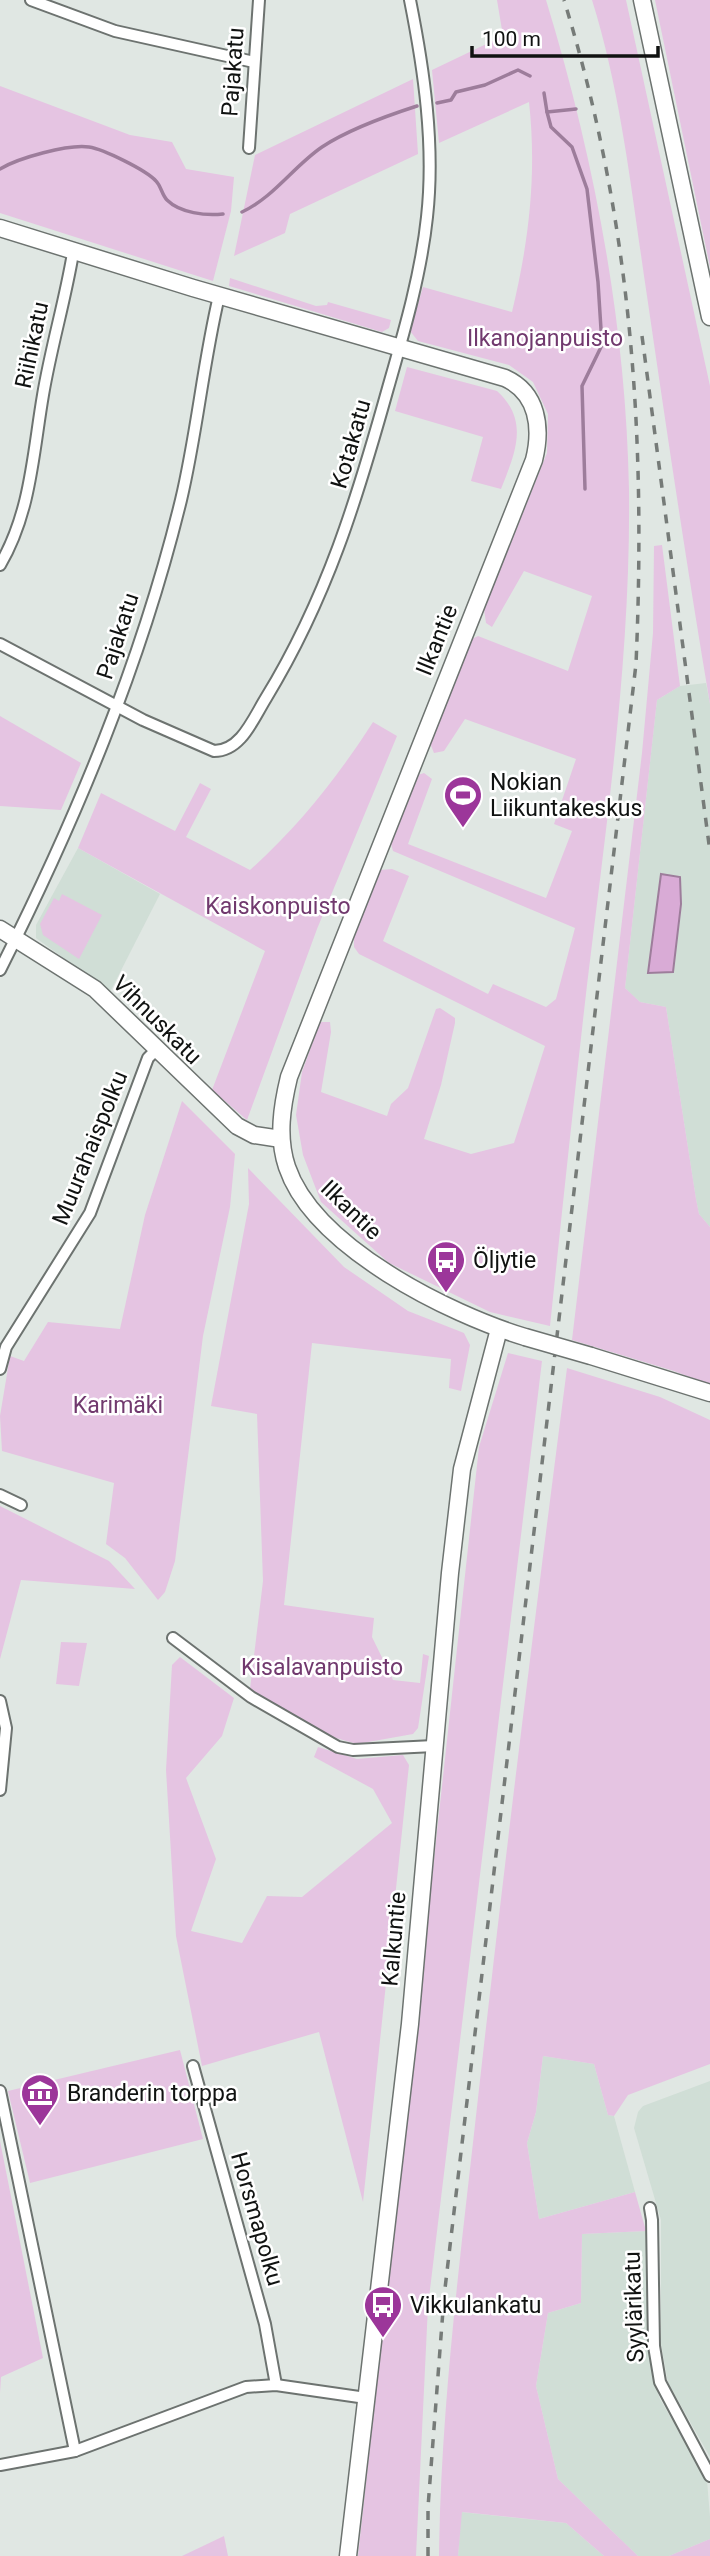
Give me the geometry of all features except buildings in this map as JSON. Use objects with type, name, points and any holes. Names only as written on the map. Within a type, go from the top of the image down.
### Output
[{"type":"main road","points":[[642,0],[710,317]]},
{"type":"main road","name":"Ilkantie","points":[[0,229],[516,383],[535,410],[539,423],[538,444],[289,1077],[281,1113],[281,1139],[286,1165],[300,1191],[345,1241],[414,1290],[499,1329]]},
{"type":"main road","name":"Vihnuskatu","points":[[0,929],[95,989],[237,1126],[254,1135],[281,1139]]},
{"type":"main road","points":[[499,1329],[710,1393]]},
{"type":"main road","name":"Kalkuntie","points":[[348,2556],[410,2024],[462,1469],[499,1329]]},
{"type":"street","points":[[31,0],[156,43],[254,62]]},
{"type":"street","name":"Pajakatu","points":[[249,148],[259,0]]},
{"type":"street","name":"Kotakatu","points":[[118,705],[214,751],[225,751],[234,746],[282,672],[326,586],[357,501],[400,347],[420,263],[427,216],[429,172],[420,54],[410,0]]},
{"type":"street","name":"Riihikatu","points":[[0,565],[19,525],[27,496],[45,383],[74,253]]},
{"type":"street","name":"Pajakatu","points":[[0,970],[76,814],[118,705],[163,567],[181,498],[219,296]]},
{"type":"street","points":[[0,644],[118,705]]},
{"type":"street","name":"Muurahaispolku","points":[[0,1369],[6,1346],[90,1213],[149,1058],[156,1050]]},
{"type":"street","points":[[0,1495],[21,1505]]},
{"type":"street","points":[[173,1638],[251,1697],[338,1747],[353,1750],[434,1746]]},
{"type":"street","points":[[0,1700],[6,1728],[0,1790]]},
{"type":"street","name":"Horsmapolku","points":[[194,2066],[265,2324],[276,2385]]},
{"type":"street","points":[[0,2091],[75,2451]]},
{"type":"street","name":"Syylärikatu","points":[[650,2208],[654,2346],[660,2382],[709,2471]]},
{"type":"street","points":[[0,2465],[75,2451],[246,2387],[276,2385],[366,2398]]},
{"type":"shaded area","points":[[706,683],[710,704],[710,1227],[699,1214],[696,1199],[666,1007],[640,1002],[625,988],[657,700],[680,686]]},
{"type":"shaded area","points":[[78,848],[160,894],[110,992],[36,938],[36,925]]},
{"type":"shaded area","points":[[661,874],[680,877],[681,904],[673,972],[648,973]]},
{"type":"shaded area","points":[[543,2056],[594,2064],[608,2115],[614,2116],[635,2192],[539,2219],[527,2143],[536,2112]]},
{"type":"shaded area","points":[[710,2081],[710,2457],[668,2383],[661,2344],[661,2220],[634,2128],[638,2112],[643,2106]]},
{"type":"shaded area","points":[[646,2231],[653,2378],[660,2399],[707,2480],[710,2517],[710,2539],[669,2556],[638,2556],[558,2479],[536,2386],[548,2313],[581,2303],[582,2234]]},
{"type":"shaded area","points":[[461,2512],[566,2523],[604,2556],[458,2556]]},
{"type":"green space","name":"Ilkanojanpuisto","points":[[497,0],[546,0],[593,180],[614,303],[627,427],[629,551],[622,676],[550,1326],[490,1312],[389,1263],[321,1202],[303,1155],[296,1115],[302,1072],[320,1022],[330,1022],[331,1032],[321,1092],[387,1116],[391,1104],[408,1088],[436,1009],[440,1008],[455,1018],[455,1023],[441,1085],[424,1139],[471,1154],[514,1143],[545,1046],[359,954],[354,947],[354,936],[380,870],[392,869],[409,876],[383,941],[488,994],[493,984],[546,1007],[556,999],[575,928],[393,851],[391,844],[418,775],[424,773],[432,779],[408,844],[546,898],[572,831],[554,824],[576,759],[465,719],[444,751],[434,753],[430,743],[472,639],[478,636],[568,671],[592,596],[524,571],[492,627],[486,623],[484,609],[547,453],[548,414],[533,382],[509,365],[418,341],[410,331],[423,287],[512,312],[530,208],[532,156],[529,102],[439,143],[432,70],[503,36]]},
{"type":"green space","points":[[592,0],[626,0],[710,386],[710,704],[625,147],[611,73]]},
{"type":"green space","points":[[655,0],[710,0],[710,267]]},
{"type":"green space","points":[[413,79],[418,154],[290,214],[285,233],[234,256],[255,155]]},
{"type":"green space","points":[[0,86],[130,135],[172,142],[186,169],[234,177],[231,211],[213,281],[0,213]]},
{"type":"green space","points":[[230,278],[316,306],[327,305],[328,302],[391,320],[389,328],[382,332],[229,286]]},
{"type":"green space","points":[[407,367],[497,391],[507,402],[514,414],[517,438],[501,489],[471,481],[483,437],[395,411]]},
{"type":"green space","points":[[662,545],[680,686],[657,700],[625,988],[640,1002],[666,1007],[699,1214],[710,1227],[710,1385],[674,1371],[572,1340],[642,753],[653,633],[654,546]]},
{"type":"green space","points":[[0,716],[81,763],[61,810],[0,806]]},
{"type":"green space","name":"Kaiskonpuisto","points":[[373,722],[397,736],[317,929],[247,1120],[212,1090],[265,951],[78,848],[101,793],[175,831],[200,783],[211,789],[186,837],[250,870],[285,836],[316,800]]},
{"type":"green space","points":[[62,894],[102,915],[79,959],[43,935],[40,924],[54,898],[59,901]]},
{"type":"green space","name":"Karimäki","points":[[182,1101],[235,1154],[230,1207],[203,1336],[175,1561],[165,1592],[158,1600],[125,1558],[106,1544],[114,1483],[2,1451],[0,1416],[10,1356],[24,1361],[48,1322],[120,1329],[145,1215]]},
{"type":"green space","name":"Kisalavanpuisto","points":[[248,1168],[344,1267],[408,1311],[464,1333],[470,1345],[461,1391],[449,1388],[451,1359],[312,1343],[284,1605],[374,1618],[372,1637],[393,1680],[420,1683],[423,1654],[429,1656],[418,1728],[413,1734],[357,1744],[329,1736],[250,1689],[263,1581],[257,1414],[211,1406],[249,1204]]},
{"type":"green space","points":[[508,1353],[542,1361],[428,2306],[416,2556],[358,2556],[479,1447]]},
{"type":"green space","points":[[567,1368],[660,1397],[710,1420],[710,2064],[628,2095],[614,2116],[608,2115],[594,2064],[543,2056],[536,2112],[527,2143],[539,2219],[635,2192],[646,2231],[582,2234],[581,2303],[548,2313],[536,2386],[558,2479],[638,2556],[604,2556],[566,2523],[462,2512],[458,2556],[439,2556],[444,2439],[459,2264]]},
{"type":"green space","points":[[0,1506],[109,1561],[135,1589],[21,1580],[0,1659]]},
{"type":"green space","points":[[61,1642],[87,1643],[79,1686],[56,1684]]},
{"type":"green space","points":[[180,1657],[234,1698],[222,1736],[186,1778],[216,1859],[191,1931],[242,1943],[267,1896],[302,1897],[392,1823],[373,1789],[314,1757],[318,1747],[357,1759],[403,1755],[409,1765],[363,2202],[319,2032],[202,2066],[176,1936],[166,1770],[172,1665]]},
{"type":"green space","points":[[180,2050],[203,2139],[30,2183],[8,2091]]},
{"type":"green space","points":[[0,2141],[43,2358],[1,2377],[0,2393]]},
{"type":"green space","points":[[224,2536],[228,2556],[182,2556]]},
{"type":"green space","points":[[710,2539],[710,2556],[669,2556]]},
{"type":"waterway","points":[[437,103],[451,100],[456,92],[485,85],[518,70],[530,76]]},
{"type":"waterway","points":[[544,93],[547,112],[576,109]]},
{"type":"waterway","points":[[242,212],[264,198],[333,140],[417,106]]},
{"type":"waterway","points":[[547,112],[551,127],[572,147],[587,189],[598,282],[602,345],[582,386],[585,489]]},
{"type":"waterway","points":[[0,169],[43,153],[89,147],[114,156],[151,176],[167,200],[179,208],[201,214],[223,214]]},
{"type":"railway","points":[[428,2556],[428,2507],[444,2297],[636,664],[639,494],[629,329],[605,165],[587,83],[564,0]]},
{"type":"railway","points":[[642,336],[710,852]]},
{"type":"place","name":"Nokian Liikuntakeskus","points":[[463,829]]},
{"type":"place","name":"Öljytie","points":[[446,1294]]},
{"type":"place","name":"Branderin torppa","points":[[40,2127]]},
{"type":"place","name":"Vikkulankatu","points":[[383,2339]]}]
